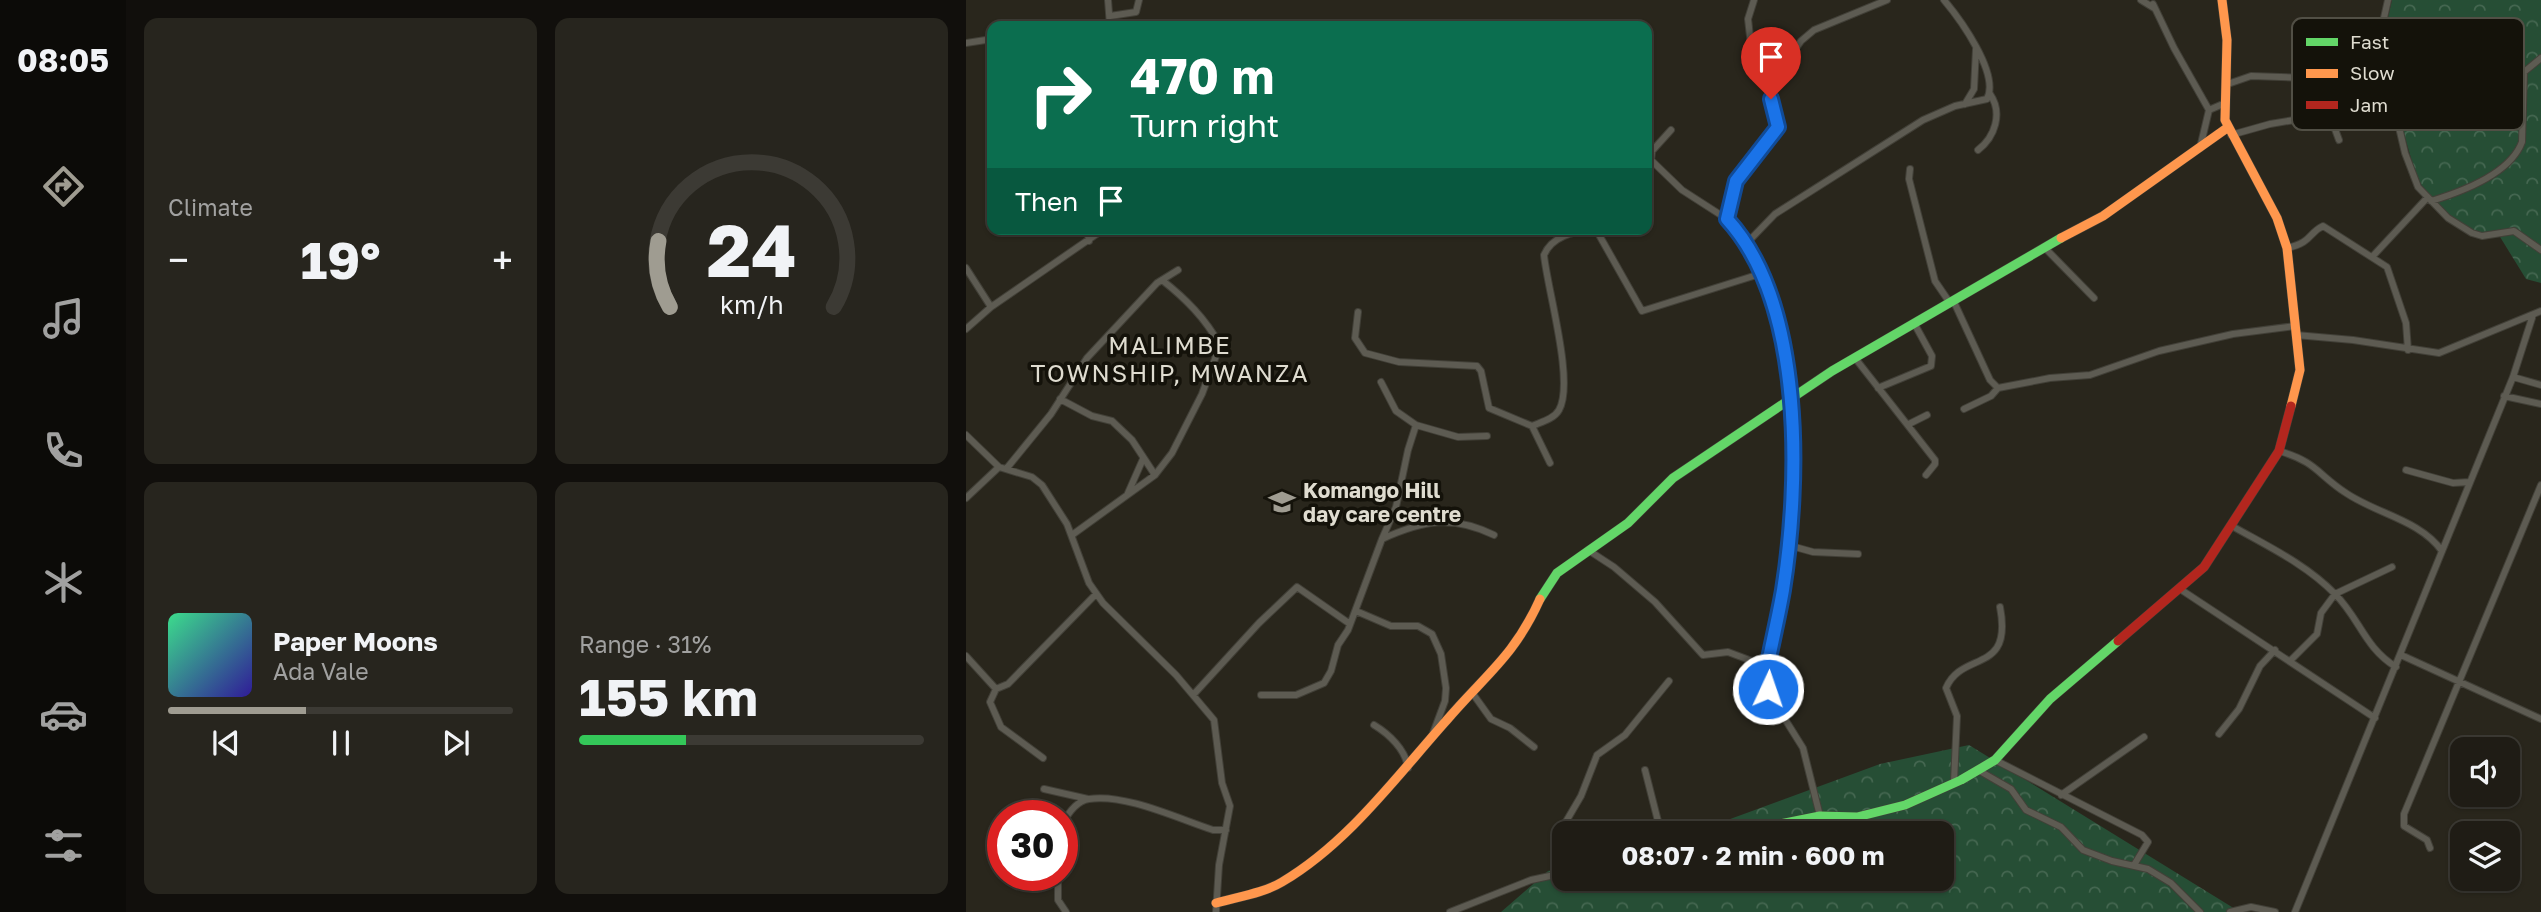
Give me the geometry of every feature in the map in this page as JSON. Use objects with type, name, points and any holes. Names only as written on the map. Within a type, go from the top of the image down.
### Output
[{"type":"street","points":[[1108,0],[1110,21]]},
{"type":"street","points":[[1110,16],[1136,12],[1139,0]]},
{"type":"street","points":[[1754,0],[1748,19],[1751,45],[1772,83]]},
{"type":"street","points":[[1727,219],[1736,181],[1778,127],[1771,99],[1772,83],[1801,41],[1814,30],[1887,0]]},
{"type":"street","points":[[1944,0],[1977,47],[1997,111],[1988,142],[1978,150]]},
{"type":"street","points":[[2141,0],[2154,6],[2209,110],[2200,149]]},
{"type":"street","points":[[1795,821],[1820,816],[1866,815],[1905,805],[1995,760],[2050,699],[2204,567],[2279,451],[2300,370],[2287,248],[2277,218],[2229,131],[2223,104],[2227,40],[2222,0]]},
{"type":"street","points":[[2384,18],[2388,0]]},
{"type":"street","points":[[966,43],[987,40]]},
{"type":"street","points":[[1965,104],[1974,89],[1977,47]]},
{"type":"street","points":[[2524,72],[2541,58]]},
{"type":"street","points":[[2225,85],[2251,76],[2292,78]]},
{"type":"street","points":[[1746,244],[1775,214],[1923,120],[1965,104],[1987,99],[1990,94]]},
{"type":"street","points":[[2209,110],[2223,104]]},
{"type":"street","points":[[966,436],[999,467],[1032,477],[1042,485],[1072,535],[1096,594],[1210,712],[1217,728],[1220,775],[1230,806],[1219,865],[1216,907],[1279,884],[1313,862],[1408,768],[1517,643],[1552,578],[1628,523],[1673,478],[1855,358],[2044,247],[2103,216],[2229,131],[2292,120]]},
{"type":"street","points":[[1652,151],[1671,130]]},
{"type":"street","points":[[2335,130],[2339,140]]},
{"type":"street","points":[[2400,130],[2418,187],[2448,218],[2482,236],[2504,230],[2514,231],[2541,250]]},
{"type":"street","points":[[2372,257],[2429,200],[2485,180],[2518,152],[2522,130]]},
{"type":"street","points":[[1652,161],[1682,190],[1727,219],[1746,244],[1763,273],[1784,348],[1794,473],[1788,545],[1766,674],[1768,689],[1803,748],[1820,816]]},
{"type":"street","points":[[1910,169],[1909,179],[1935,281],[1952,302],[1990,380],[1998,388]]},
{"type":"street","points":[[2287,248],[2307,242],[2323,226],[2381,261],[2390,273],[2406,323],[2408,350]]},
{"type":"street","points":[[1088,235],[1089,241]]},
{"type":"street","points":[[966,329],[991,307],[1096,235]]},
{"type":"street","points":[[1532,426],[1552,417],[1561,407],[1562,379],[1556,313],[1544,255],[1553,241],[1569,235]]},
{"type":"street","points":[[1599,235],[1642,311],[1763,273]]},
{"type":"street","points":[[2044,247],[2094,298]]},
{"type":"street","points":[[966,268],[991,307]]},
{"type":"street","points":[[1007,468],[1060,399],[1087,358],[1162,280],[1178,270]]},
{"type":"street","points":[[1072,535],[1155,475],[1172,453],[1202,394],[1220,345],[1196,310],[1162,280]]},
{"type":"street","points":[[1359,313],[1355,338],[1365,354],[1399,362],[1477,366],[1481,371],[1489,408],[1532,426],[1550,463]]},
{"type":"street","points":[[1964,409],[1991,396],[1998,388],[2050,378],[2090,375],[2170,348],[2244,332],[2295,331],[2439,353],[2538,313]]},
{"type":"street","points":[[2295,912],[2538,313]]},
{"type":"street","points":[[1878,388],[1927,369],[1933,362],[1914,324]]},
{"type":"street","points":[[1855,358],[1935,460],[1936,464],[1926,475]]},
{"type":"street","points":[[2513,377],[2541,386]]},
{"type":"street","points":[[1381,382],[1396,411],[1416,425],[1458,437],[1487,436]]},
{"type":"street","points":[[2504,396],[2541,404]]},
{"type":"street","points":[[1060,399],[1092,416],[1112,421],[1132,440],[1155,475]]},
{"type":"street","points":[[1909,424],[1927,415]]},
{"type":"street","points":[[1261,695],[1296,695],[1324,683],[1331,671],[1338,645],[1356,611],[1396,507],[1416,425]]},
{"type":"street","points":[[2279,451],[2304,459],[2348,495],[2423,531],[2442,551]]},
{"type":"street","points":[[1128,494],[1143,459]]},
{"type":"street","points":[[966,498],[999,467]]},
{"type":"street","points":[[2406,470],[2453,483],[2469,482]]},
{"type":"street","points":[[2430,848],[2427,840],[2404,826],[2404,814],[2541,485]]},
{"type":"street","points":[[1382,539],[1419,525],[1440,522],[1470,524],[1494,535]]},
{"type":"street","points":[[2232,526],[2313,575],[2335,594],[2374,651],[2396,667]]},
{"type":"street","points":[[1788,545],[1813,552],[1858,554]]},
{"type":"street","points":[[1588,550],[1622,573],[1655,602],[1703,655],[1728,652],[1752,661],[1769,657]]},
{"type":"street","points":[[2291,660],[2317,634],[2321,613],[2335,594],[2392,567]]},
{"type":"street","points":[[1194,694],[1259,622],[1297,587],[1350,624]]},
{"type":"street","points":[[2180,589],[2375,718]]},
{"type":"street","points":[[1043,758],[996,722],[989,702],[996,689],[1008,684],[1028,666],[1096,594]]},
{"type":"street","points":[[1954,782],[1957,716],[1946,688],[1956,675],[1985,661],[1997,647],[2002,630],[2000,607]]},
{"type":"street","points":[[1356,611],[1391,626],[1418,626],[1432,634],[1441,654],[1447,688],[1432,738]]},
{"type":"street","points":[[2219,734],[2239,709],[2260,666],[2275,650]]},
{"type":"street","points":[[2401,655],[2541,719]]},
{"type":"street","points":[[966,656],[996,689]]},
{"type":"street","points":[[1566,821],[1581,796],[1597,755],[1626,735],[1669,681]]},
{"type":"street","points":[[1473,694],[1491,719],[1510,727],[1534,747]]},
{"type":"street","points":[[1374,725],[1391,738],[1403,753],[1408,768]]},
{"type":"street","points":[[2061,795],[2144,737]]},
{"type":"street","points":[[1995,760],[2146,838],[2147,846],[2134,865]]},
{"type":"street","points":[[1645,769],[1658,821]]},
{"type":"street","points":[[1978,770],[2011,789],[2034,815],[2061,827],[2083,850],[2159,875],[2200,912]]},
{"type":"street","points":[[1044,789],[1088,799],[1119,802],[1213,830],[1226,830]]},
{"type":"street","points":[[1078,805],[1088,799]]},
{"type":"street","points":[[1450,912],[1531,880],[1552,876]]},
{"type":"street","points":[[1058,891],[1058,900],[1066,912]]},
{"type":"street","points":[[2230,912],[2251,906],[2275,912]]},
{"type":"green space","points":[[2392,0],[2541,0],[2541,283],[2526,279],[2497,232],[2477,233],[2467,229],[2450,218],[2436,204],[2418,182],[2403,130],[2524,130],[2524,18],[2388,18]]},
{"type":"green space","points":[[1969,745],[2240,912],[1501,912],[1552,870],[1552,891],[1954,891],[1954,821],[1725,821],[1880,764]]},
{"type":"traffic: fast","points":[[1540,599],[1557,573],[1628,523],[1673,478],[1832,371],[2061,238]]},
{"type":"traffic: fast","points":[[1795,821],[1820,816],[1857,817],[1905,805],[1961,780],[1995,760],[2050,699],[2118,641]]},
{"type":"traffic: slow","points":[[2222,0],[2227,40],[2225,120],[2277,218],[2287,248],[2300,370],[2291,406]]},
{"type":"traffic: slow","points":[[2061,238],[2103,216],[2227,128]]},
{"type":"traffic: slow","points":[[1216,903],[1275,886],[1306,866],[1350,829],[1509,651],[1540,599]]},
{"type":"traffic: jam","points":[[2118,641],[2204,567],[2279,451],[2291,406]]},
{"type":"place","name":"Komango Hill day care centre","points":[[1282,502]]},
{"type":"district","name":"MALIMBE TOWNSHIP, MWANZA","points":[[1170,358]]},
{"type":"route","points":[[1768,689],[1766,674],[1783,590],[1788,545],[1794,448],[1784,348],[1763,273],[1727,219],[1736,181],[1748,162],[1778,127],[1771,99]]}]
